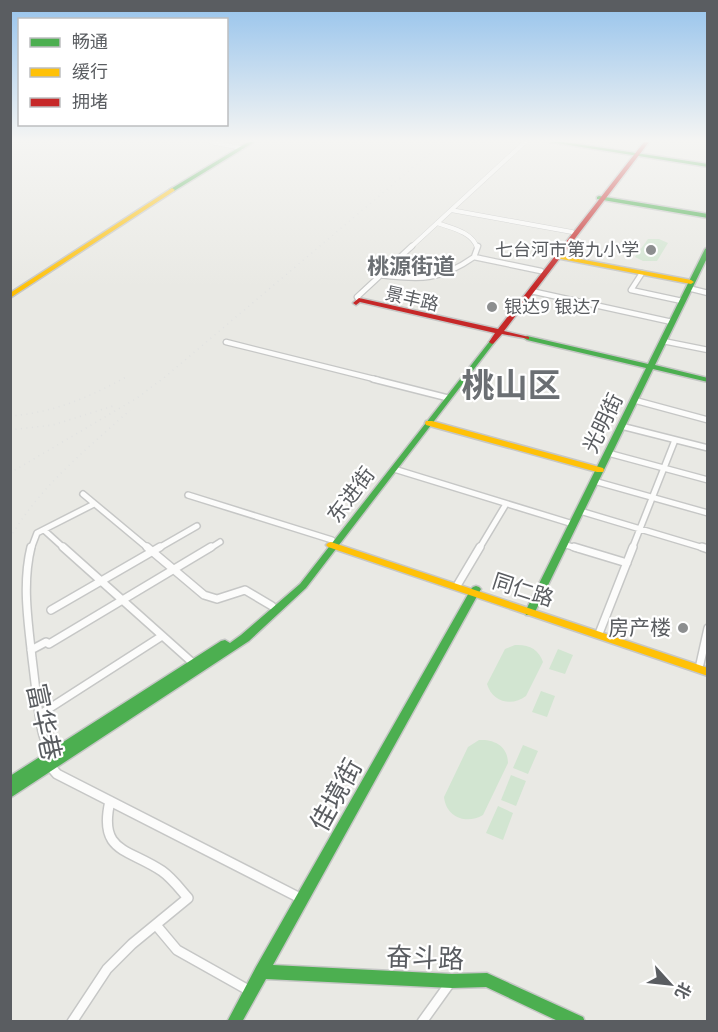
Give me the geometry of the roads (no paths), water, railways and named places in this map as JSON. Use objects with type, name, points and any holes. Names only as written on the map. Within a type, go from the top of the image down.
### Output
[{"type":"main road","points":[[10,296],[176,190]]},
{"type":"main road","name":"东进街","points":[[10,793],[33,774],[183,681],[245,638],[303,586],[332,543],[541,271],[607,190]]},
{"type":"main road","points":[[601,198],[708,216]]},
{"type":"main road","name":"东进街","points":[[494,333],[558,257],[601,198]]},
{"type":"main road","name":"光明街","points":[[531,610],[706,254]]},
{"type":"main road","points":[[558,257],[690,285]]},
{"type":"main road","name":"景丰路","points":[[359,300],[649,369],[708,380]]},
{"type":"main road","name":"景丰路","points":[[649,369],[708,386]]},
{"type":"main road","name":"东进街","points":[[51,763],[242,633],[293,587],[394,469],[429,423],[445,397]]},
{"type":"main road","points":[[429,423],[600,470]]},
{"type":"main road","name":"同仁路","points":[[332,543],[475,591]]},
{"type":"main road","name":"同仁路","points":[[332,543],[705,667]]},
{"type":"main road","name":"佳境街","points":[[234,1022],[475,591]]},
{"type":"main road","name":"同仁路","points":[[531,610],[705,667]]},
{"type":"main road","name":"东进街","points":[[10,783],[33,774]]},
{"type":"main road","name":"奋斗路","points":[[261,972],[452,981],[487,980],[578,1022]]},
{"type":"street","points":[[359,300],[357,297],[473,190]]},
{"type":"street","points":[[451,210],[572,232]]},
{"type":"street","points":[[380,275],[426,280],[451,272],[474,257],[478,246],[475,241],[462,232],[437,223]]},
{"type":"street","points":[[474,257],[541,271]]},
{"type":"street","points":[[642,273],[631,290],[682,301]]},
{"type":"street","points":[[690,285],[708,293]]},
{"type":"street","points":[[531,291],[672,322]]},
{"type":"street","points":[[663,341],[708,350]]},
{"type":"street","points":[[226,342],[445,397]]},
{"type":"street","points":[[634,400],[708,420]]},
{"type":"street","points":[[621,426],[708,448]]},
{"type":"street","points":[[600,631],[675,440]]},
{"type":"street","points":[[608,453],[708,480]]},
{"type":"street","points":[[394,469],[573,524]]},
{"type":"street","points":[[594,481],[708,513]]},
{"type":"street","points":[[83,494],[210,598],[223,598],[245,590],[272,606]]},
{"type":"street","points":[[188,495],[332,543]]},
{"type":"street","points":[[94,504],[44,530],[194,664]]},
{"type":"street","points":[[458,584],[506,504]]},
{"type":"street","points":[[580,511],[708,549]]},
{"type":"street","points":[[51,610],[197,526]]},
{"type":"street","name":"富华巷","points":[[44,530],[34,536],[26,569],[31,650],[39,715],[43,737],[49,747],[51,763],[57,774],[302,899]]},
{"type":"street","points":[[31,650],[46,642],[49,644],[220,542]]},
{"type":"street","points":[[563,544],[627,563]]},
{"type":"street","points":[[705,667],[708,628]]},
{"type":"street","points":[[39,715],[162,636]]},
{"type":"street","points":[[72,1022],[107,969],[132,944],[188,898],[164,872],[120,850],[107,835],[107,812],[110,801]]},
{"type":"street","points":[[156,925],[177,950],[251,991]]},
{"type":"street","points":[[422,1022],[452,981]]},
{"type":"railway","points":[[10,473],[137,398],[165,377],[386,190]]},
{"type":"railway","points":[[10,416],[71,403],[128,376]]},
{"type":"railway","points":[[10,430],[53,425],[113,406]]},
{"type":"railway","points":[[10,538],[22,519],[50,485],[130,410]]},
{"type":"place","name":"七台河市第九小学","points":[[651,250]]},
{"type":"place","name":"银达9 银达7","points":[[492,307]]},
{"type":"place","name":"房产楼","points":[[683,628]]},
{"type":"district","name":"桃源街道","points":[[411,266]]},
{"type":"district","name":"桃山区","points":[[511,385]]}]
